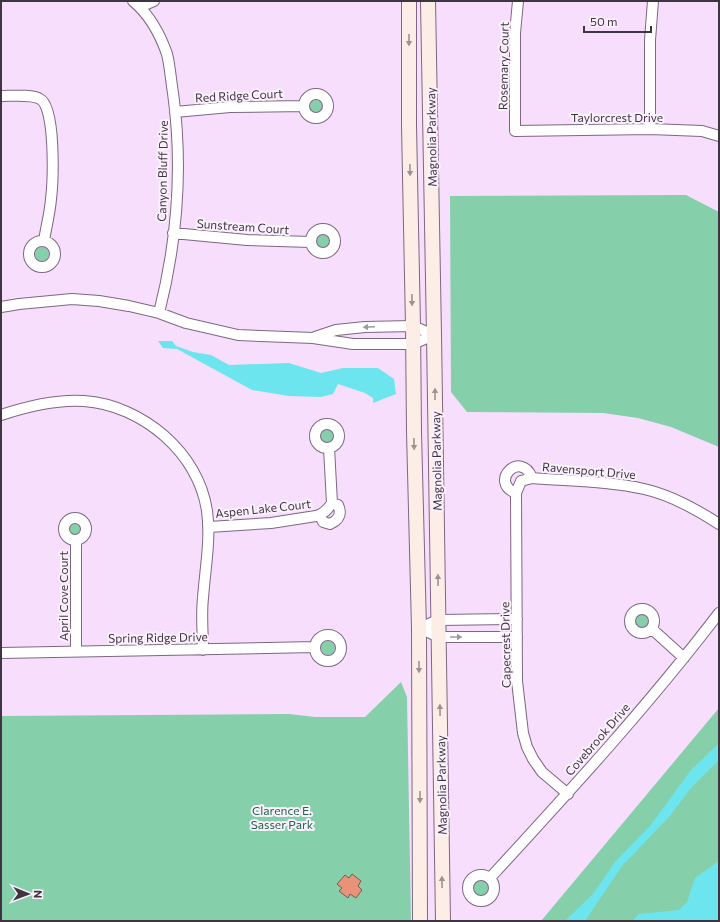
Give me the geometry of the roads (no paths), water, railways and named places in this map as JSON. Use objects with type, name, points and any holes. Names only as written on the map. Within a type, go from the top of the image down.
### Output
[{"type":"main road","name":"Magnolia Parkway","points":[[409,1],[409,106],[414,432],[419,628],[420,921]]},
{"type":"main road","name":"Magnolia Parkway","points":[[428,1],[439,637],[442,921]]},
{"type":"main road","points":[[409,106],[430,105]]},
{"type":"street","points":[[137,4],[154,1]]},
{"type":"street","name":"Rosemary Court","points":[[515,131],[515,33],[518,1]]},
{"type":"street","points":[[650,129],[650,40],[653,1]]},
{"type":"street","name":"Canyon Bluff Drive","points":[[137,4],[148,15],[157,31],[167,56],[175,112],[177,154],[176,200],[165,287],[159,313]]},
{"type":"street","points":[[1,96],[32,97],[40,99],[46,104],[49,114],[52,132],[53,168],[51,200],[44,241]]},
{"type":"street","name":"Red Ridge Court","points":[[175,112],[230,107],[304,106]]},
{"type":"street","name":"Taylorcrest Drive","points":[[515,131],[650,129],[702,131],[719,136]]},
{"type":"street","name":"Sunstream Court","points":[[173,233],[246,240],[311,242]]},
{"type":"street","points":[[1,307],[72,299],[129,306],[159,313],[186,323],[238,335],[313,338],[354,344],[413,344],[434,335]]},
{"type":"street","points":[[313,338],[336,330],[365,327],[413,326],[434,335]]},
{"type":"street","points":[[1,415],[42,404],[63,401],[85,401],[103,404],[121,409],[136,416],[164,436],[183,456],[195,474],[204,496],[209,527],[202,599],[203,650]]},
{"type":"street","name":"Aspen Lake Court","points":[[209,527],[270,523],[320,515],[323,522],[330,524],[338,519],[340,515],[338,505],[332,503],[329,448]]},
{"type":"street","points":[[516,493],[506,487],[506,475],[509,470],[520,466],[526,468],[532,478]]},
{"type":"street","name":"Ravensport Drive","points":[[521,480],[532,478],[616,485],[644,489],[685,504],[719,524]]},
{"type":"street","name":"Capecrest Drive","points":[[521,480],[516,493],[517,637],[518,689],[523,733],[527,747],[542,772],[568,794]]},
{"type":"street","name":"April Cove Court","points":[[76,540],[76,651]]},
{"type":"street","name":"Covebrook Drive","points":[[490,878],[568,794],[684,658],[719,613]]},
{"type":"street","points":[[419,628],[438,620],[517,618]]},
{"type":"street","points":[[419,628],[439,637],[517,637]]},
{"type":"street","points":[[652,629],[684,658]]},
{"type":"street","name":"Spring Ridge Drive","points":[[1,653],[315,648]]},
{"type":"park label","name":"Clarence E. Sasser Park","points":[[282,817]]}]
